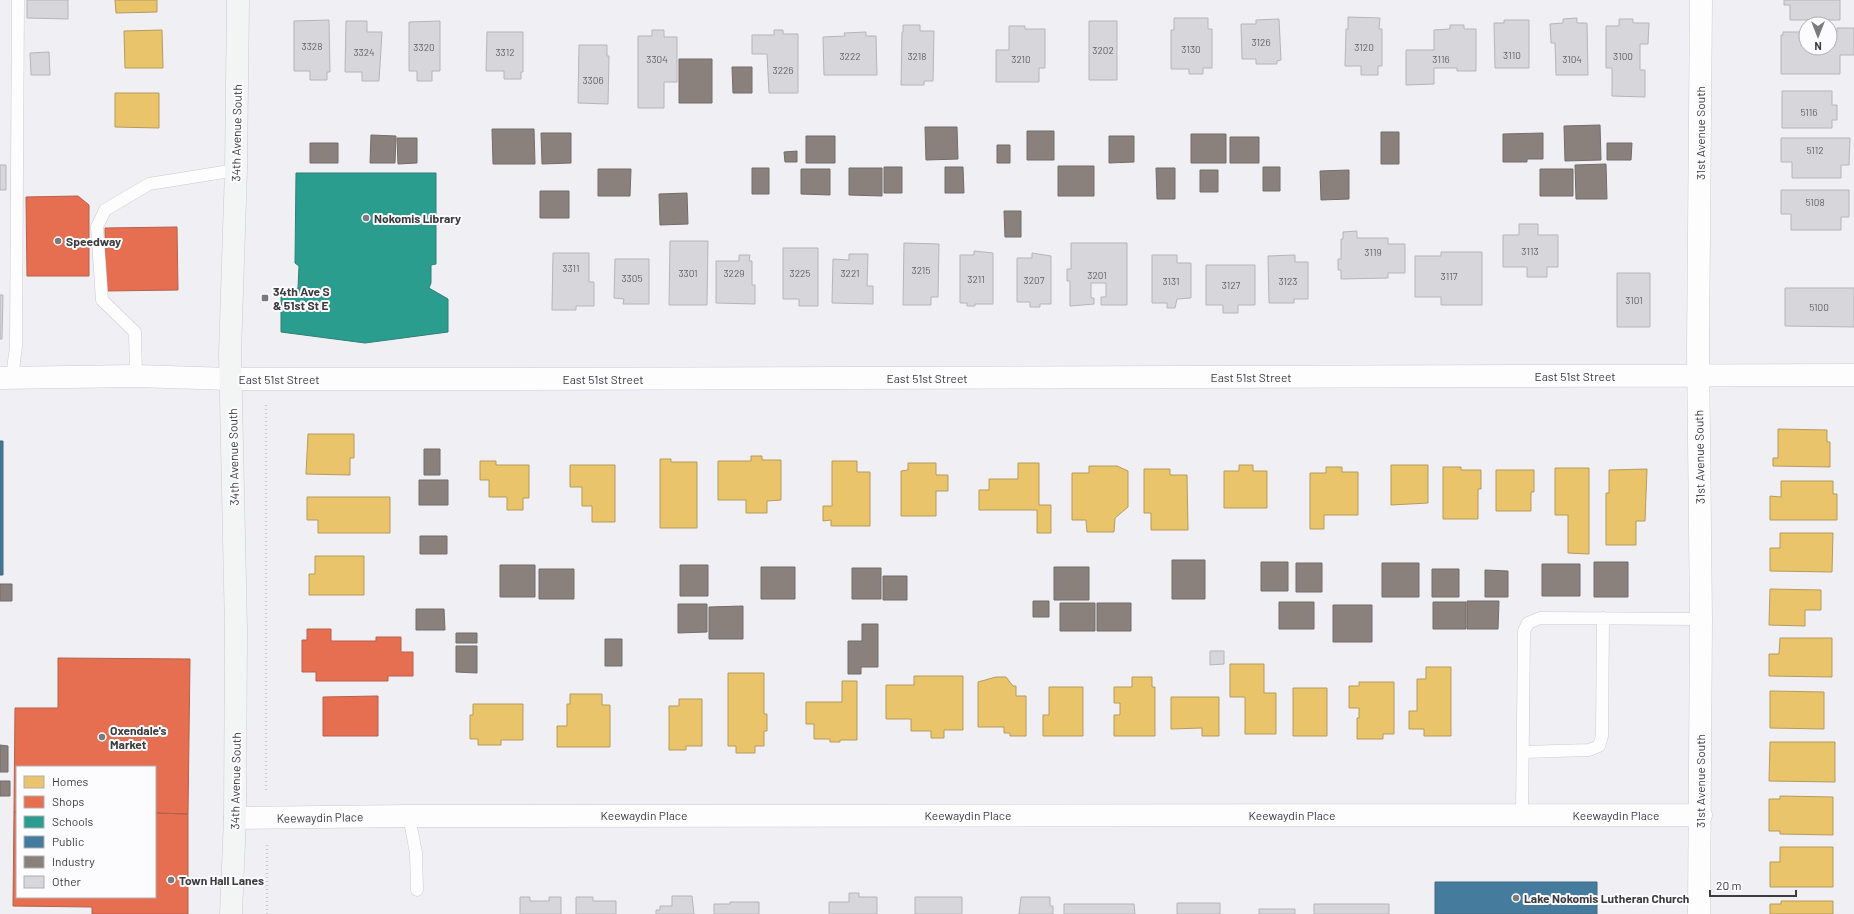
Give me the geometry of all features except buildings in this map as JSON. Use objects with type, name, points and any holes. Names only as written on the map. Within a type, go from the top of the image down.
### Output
[{"type":"street","name":"34th Avenue South","points":[[231,914],[235,818],[236,630],[230,353],[236,170],[238,0]]},
{"type":"street","name":"31st Avenue South","points":[[1699,914],[1701,815],[1701,619],[1698,375],[1700,0]]},
{"type":"street","name":"East 51st Street","points":[[6,378],[136,376],[231,379],[1854,374]]},
{"type":"street","name":"Keewaydin Place","points":[[235,818],[410,816],[1701,815]]},
{"type":"lane","points":[[6,378],[16,346],[18,0]]},
{"type":"lane","points":[[136,376],[135,332],[102,300],[98,227],[105,210],[149,184],[236,170]]},
{"type":"lane","points":[[1522,814],[1524,631],[1528,623],[1540,618],[1701,619]]},
{"type":"lane","points":[[1523,752],[1589,750],[1599,746],[1602,736],[1603,618]]},
{"type":"lane","points":[[410,816],[416,853],[417,890]]},
{"type":"path","points":[[266,401],[266,792]]},
{"type":"path","points":[[267,839],[267,914]]},
{"type":"place","name":"Nokomis Library","points":[[366,218]]},
{"type":"place","name":"Speedway","points":[[58,241]]},
{"type":"place","name":"34th Ave S & 51st St E","points":[[265,298]]},
{"type":"place","name":"Oxendale's Market","points":[[102,737]]},
{"type":"place","name":"Town Hall Lanes","points":[[171,880]]},
{"type":"place","name":"Lake Nokomis Lutheran Church","points":[[1516,898]]}]
